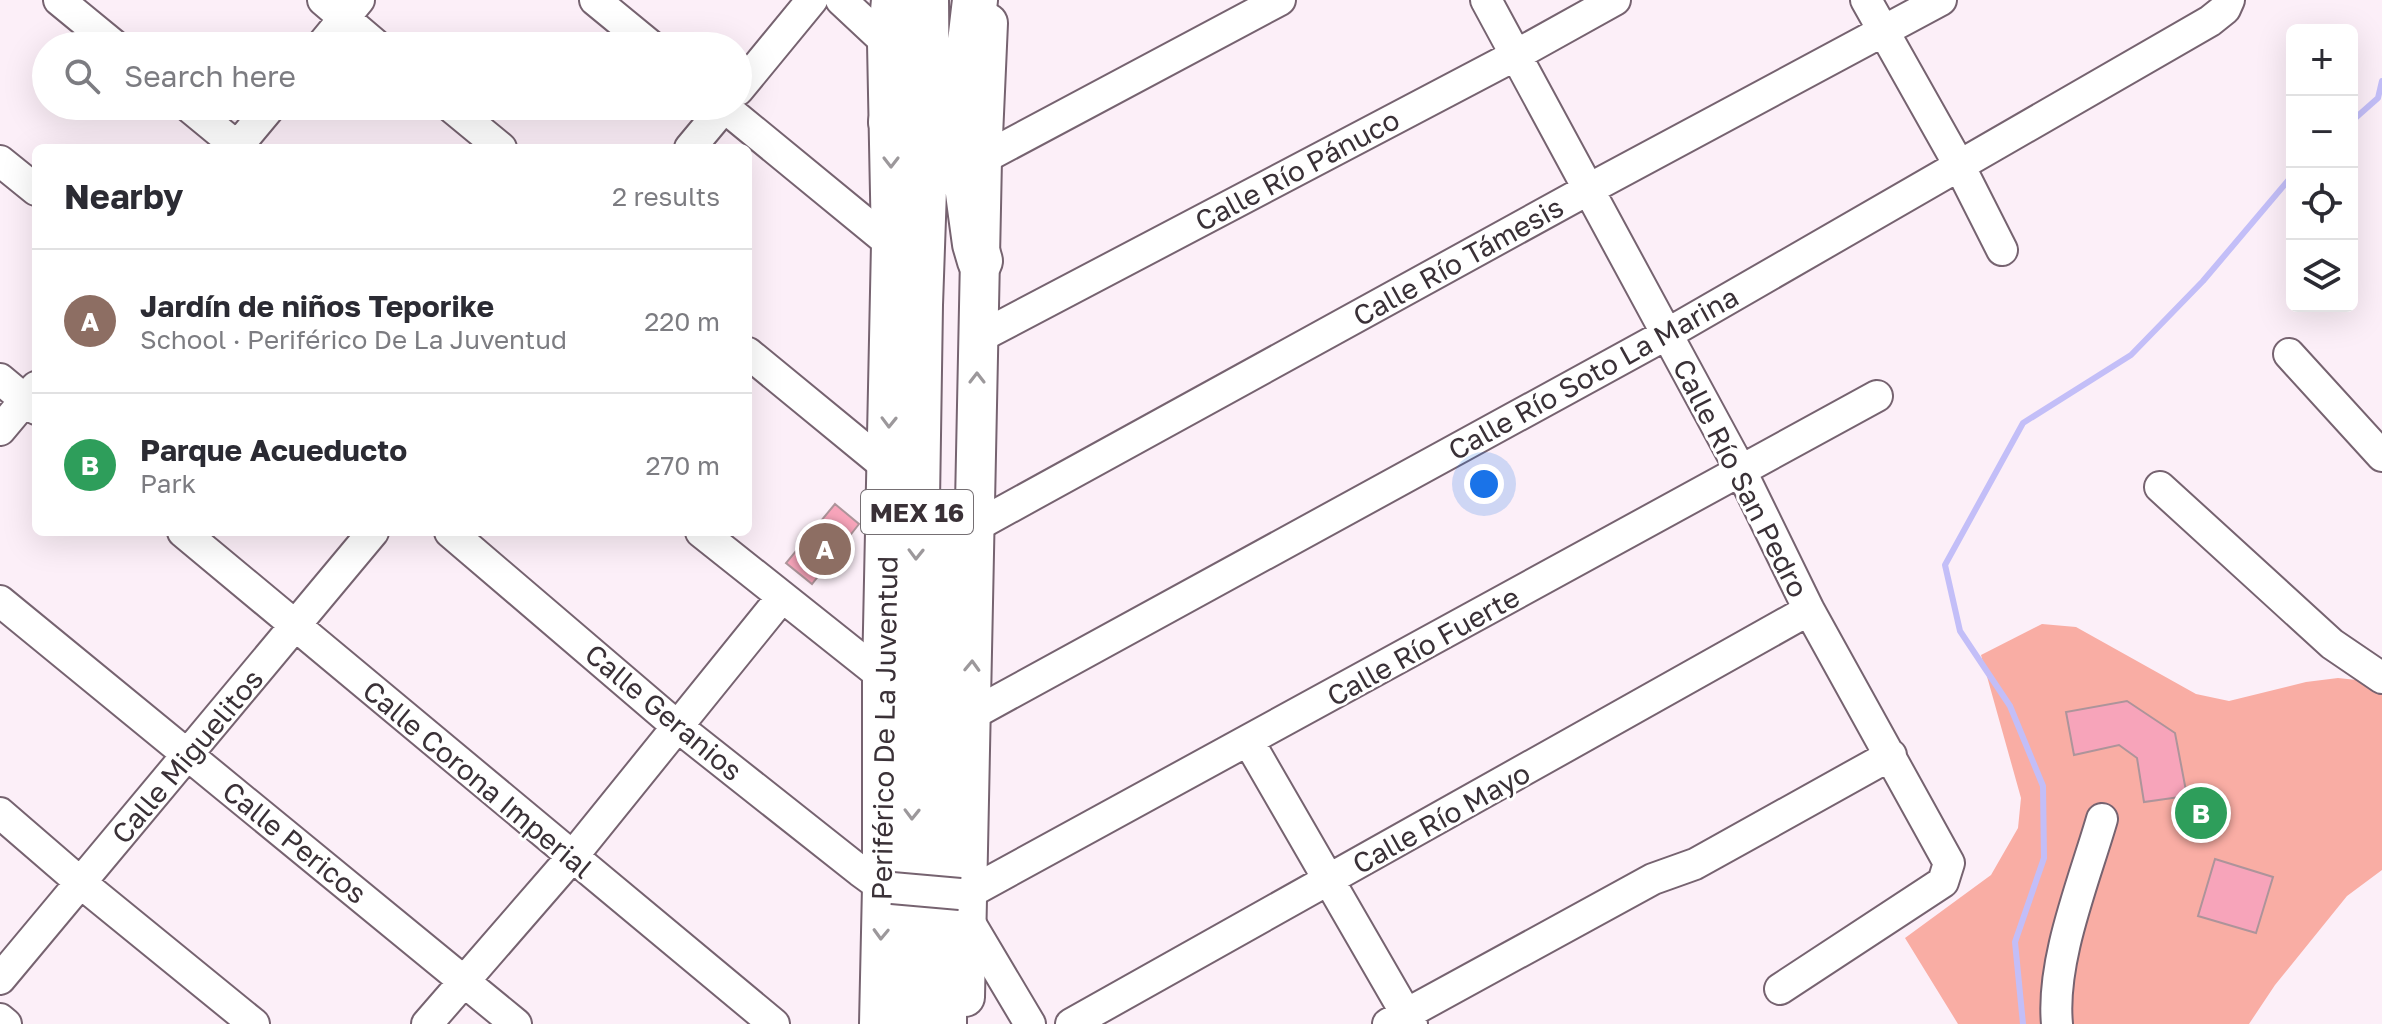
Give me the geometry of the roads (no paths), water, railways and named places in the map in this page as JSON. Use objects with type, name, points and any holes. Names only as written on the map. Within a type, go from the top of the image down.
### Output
[{"type":"highway","points":[[975,0],[962,132],[975,244],[980,261]]},
{"type":"highway","points":[[891,122],[924,3]]},
{"type":"highway","name":"MEX 16","points":[[924,3],[962,132],[947,307],[944,1024]]},
{"type":"highway","name":"Periférico De La Juventud","points":[[884,1021],[920,305],[927,103],[924,3]]},
{"type":"main road","points":[[962,132],[989,0]]},
{"type":"main road","name":"Periférico De La Juventud","points":[[884,1021],[887,888],[882,676],[891,244],[891,122],[887,43],[924,3]]},
{"type":"main road","points":[[964,1024],[980,261]]},
{"type":"street","points":[[59,0],[98,32]]},
{"type":"street","points":[[595,0],[634,32]]},
{"type":"street","points":[[752,73],[812,0]]},
{"type":"street","points":[[841,0],[887,43]]},
{"type":"street","points":[[962,132],[1280,0]]},
{"type":"street","name":"Calle Río San Pedro","points":[[1486,0],[1741,471],[1809,610],[1949,863],[1949,871],[1943,882],[1780,989]]},
{"type":"street","name":"Calle Río Pánuco","points":[[978,338],[1615,0]]},
{"type":"street","points":[[1866,0],[1959,165],[2002,250]]},
{"type":"street","name":"Calle Río Támesis","points":[[976,526],[1589,189],[1941,0]]},
{"type":"street","points":[[328,32],[342,6],[365,32]]},
{"type":"street","name":"Calle Río Soto La Marina","points":[[971,715],[1667,334],[2220,10]]},
{"type":"street","points":[[205,120],[233,144]]},
{"type":"street","points":[[239,144],[259,120]]},
{"type":"street","points":[[467,120],[496,144]]},
{"type":"street","points":[[693,144],[713,120]]},
{"type":"street","points":[[741,120],[891,244]]},
{"type":"street","points":[[0,161],[32,187]]},
{"type":"street","points":[[2289,354],[2382,456]]},
{"type":"street","points":[[752,356],[888,468]]},
{"type":"street","points":[[0,379],[32,399],[0,430]]},
{"type":"street","name":"Calle Río Fuerte","points":[[965,902],[1877,396]]},
{"type":"street","points":[[2160,487],[2332,644],[2382,678]]},
{"type":"street","name":"Calle Corona Imperial","points":[[188,536],[774,1024]]},
{"type":"street","name":"Calle Miguelitos","points":[[0,979],[370,536]]},
{"type":"street","name":"Calle Geranios","points":[[455,536],[678,727],[887,888]]},
{"type":"street","points":[[706,536],[882,676]]},
{"type":"street","points":[[427,1024],[572,857],[782,597]]},
{"type":"street","name":"Calle Pericos","points":[[0,601],[516,1024]]},
{"type":"street","name":"Calle Río Mayo","points":[[1071,1024],[1809,610]]},
{"type":"street","points":[[1249,742],[1330,881],[1402,1021],[1653,879],[1695,864],[1886,747]]},
{"type":"street","points":[[0,813],[254,1024]]},
{"type":"street","points":[[2057,1024],[2055,1002],[2059,967],[2102,819]]},
{"type":"street","points":[[887,888],[965,902],[1030,1024]]},
{"type":"street","points":[[0,1019],[6,1024]]},
{"type":"waterway","points":[[2358,116],[2378,98],[2382,81]]},
{"type":"waterway","points":[[2023,1024],[2015,942],[2044,858],[2043,786],[2010,706],[1960,631],[1945,565],[2023,423],[2131,355],[2203,281],[2286,183]]},
{"type":"place","name":"Jardín de niños Teporike","points":[[825,549]]},
{"type":"place","name":"Parque Acueducto","points":[[2201,813]]}]
